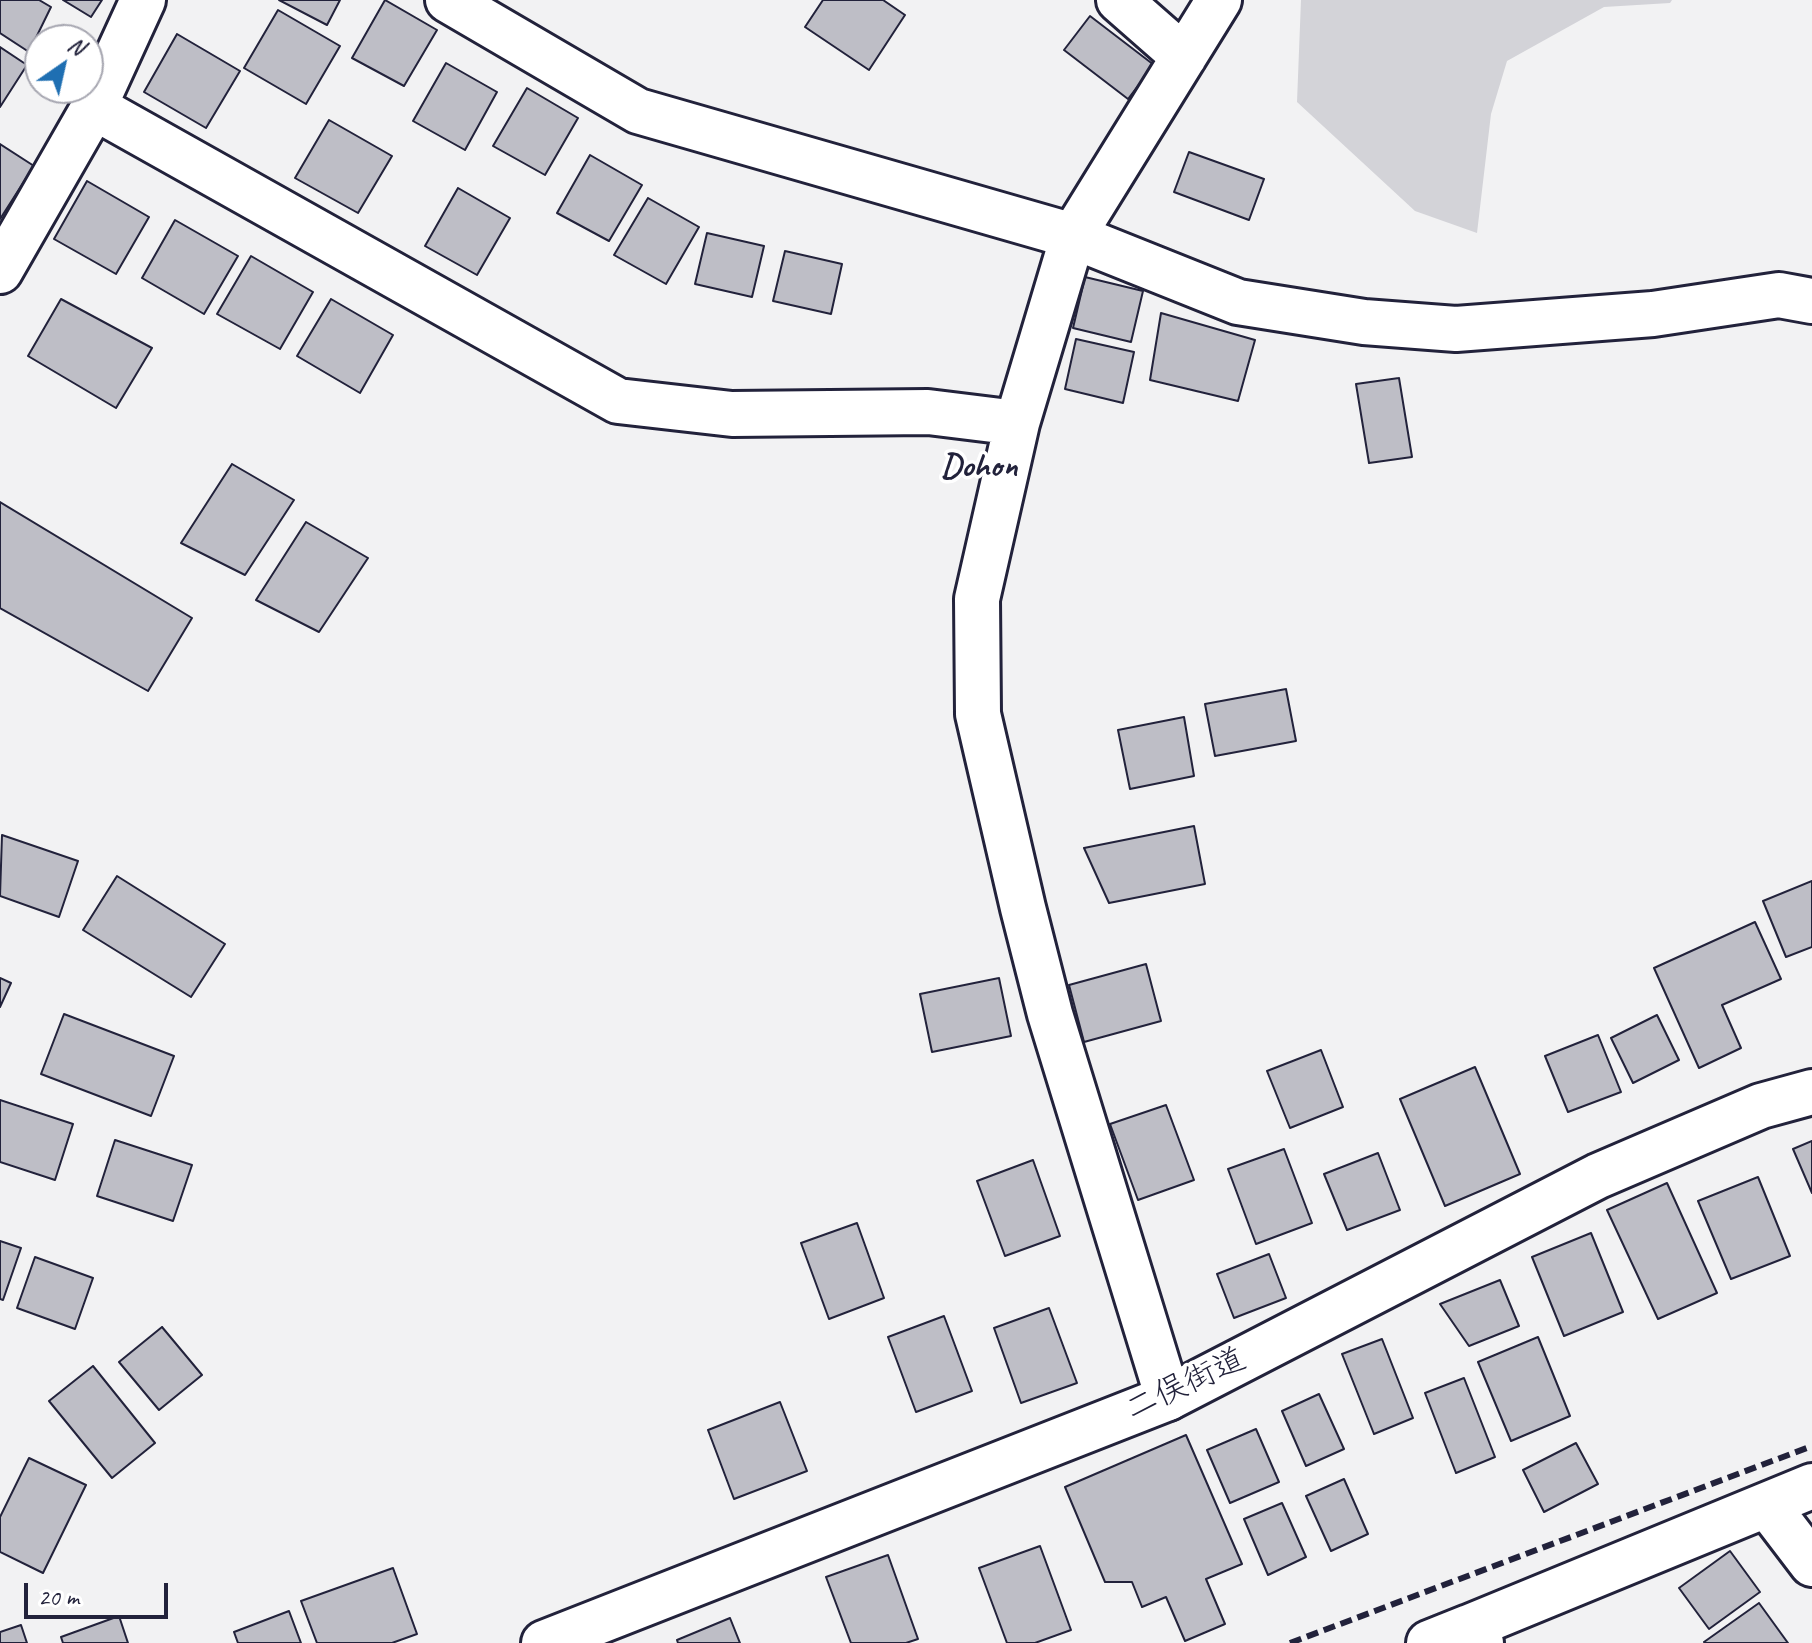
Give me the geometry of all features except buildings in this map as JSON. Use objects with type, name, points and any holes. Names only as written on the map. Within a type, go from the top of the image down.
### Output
[{"type":"street","points":[[0,271],[94,107],[143,0]]},
{"type":"street","points":[[448,0],[638,111],[1073,236],[1238,302],[1364,322],[1456,329],[1653,314],[1779,295],[1812,301]]},
{"type":"street","points":[[1119,0],[1184,57]]},
{"type":"street","points":[[1168,1398],[1050,1014],[978,714],[977,599],[1017,423],[1073,236],[1219,0]]},
{"type":"street","points":[[94,107],[618,401],[732,414],[928,412],[1017,423]]},
{"type":"street","name":"二俣街道","points":[[544,1643],[1168,1398],[1598,1176],[1761,1106],[1812,1092]]},
{"type":"street","points":[[1429,1643],[1475,1635],[1812,1486]]},
{"type":"street","points":[[1767,1505],[1812,1564]]},
{"type":"shaded area","points":[[1301,0],[1672,0],[1670,3],[1604,7],[1507,61],[1491,114],[1477,233],[1415,211],[1297,102]]},
{"type":"railway","points":[[1290,1643],[1812,1446]]},
{"type":"district","name":"Dohon","points":[[979,467]]}]
